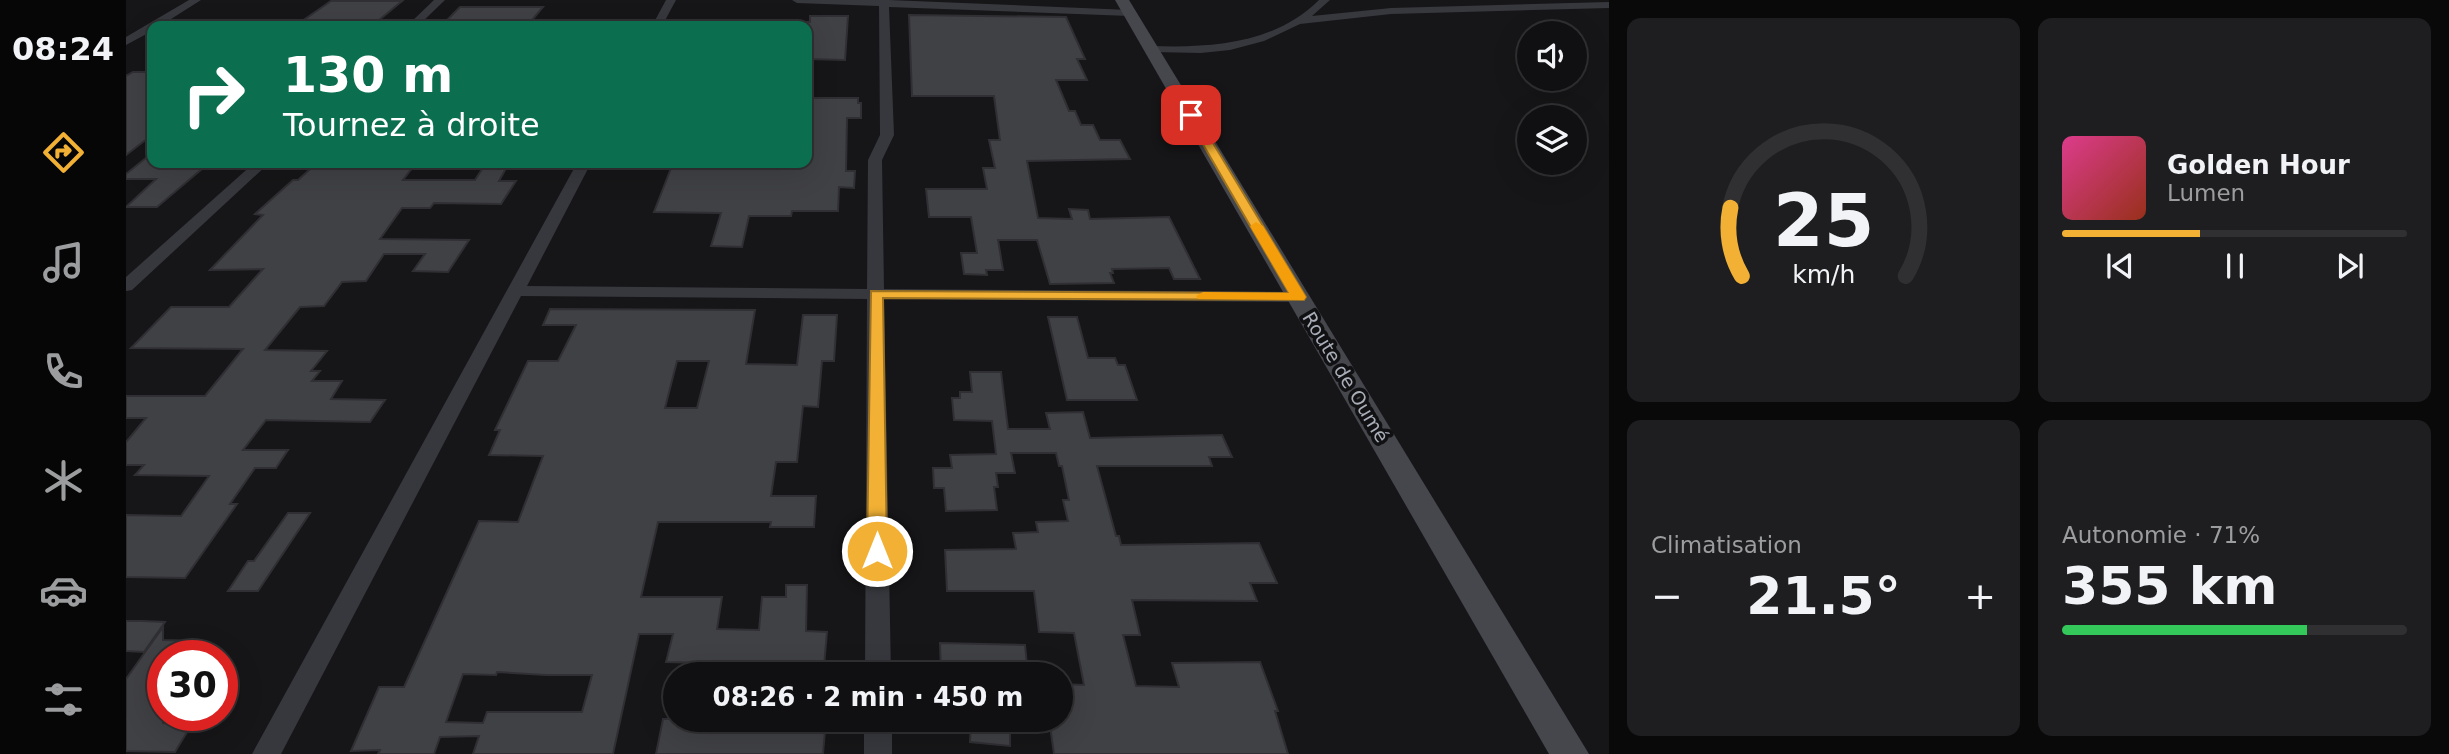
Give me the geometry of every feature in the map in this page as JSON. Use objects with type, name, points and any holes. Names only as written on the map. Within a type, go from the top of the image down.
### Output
[{"type":"street","points":[[161,21],[196,0]]},
{"type":"street","points":[[417,21],[440,0]]},
{"type":"street","points":[[660,21],[671,0]]},
{"type":"street","points":[[797,0],[1126,6]]},
{"type":"street","points":[[1300,21],[1325,0]]},
{"type":"street","points":[[878,662],[875,160],[887,135],[884,2]]},
{"type":"street","points":[[1152,49],[1220,49],[1242,44],[1300,21],[1404,10],[1609,5]]},
{"type":"street","name":"Route de Oumé","points":[[1126,6],[1570,754]]},
{"type":"street","points":[[126,42],[147,29]]},
{"type":"street","points":[[126,286],[256,168]]},
{"type":"street","points":[[266,754],[581,168]]},
{"type":"street","points":[[515,291],[1298,297]]},
{"type":"street","points":[[878,732],[878,754]]},
{"type":"building","points":[[331,1],[402,1],[378,21],[302,21]]},
{"type":"building","points":[[460,7],[543,7],[531,21],[446,21]]},
{"type":"building","points":[[909,15],[1066,17],[1085,59],[1077,59],[1087,80],[1056,80],[1069,111],[1075,111],[1081,125],[1093,125],[1100,140],[1120,140],[1130,159],[1027,161],[1038,218],[1072,219],[1069,209],[1088,210],[1090,219],[1169,217],[1200,279],[1174,279],[1169,268],[1112,269],[1113,273],[1110,273],[1114,283],[1050,284],[1037,240],[998,240],[1003,270],[986,270],[987,275],[964,274],[961,253],[977,253],[971,217],[929,217],[926,189],[987,189],[983,168],[995,168],[989,140],[1000,140],[994,96],[912,96]]},
{"type":"building","points":[[810,16],[848,16],[845,60],[812,59]]},
{"type":"building","points":[[133,72],[147,72],[147,139],[126,155],[126,76]]},
{"type":"building","points":[[812,98],[858,98],[858,103],[861,103],[861,118],[847,118],[846,171],[855,171],[854,188],[839,187],[838,211],[792,211],[791,216],[749,216],[742,247],[711,246],[721,213],[654,212],[671,168],[812,168]]},
{"type":"building","points":[[147,157],[147,168],[203,168],[157,207],[126,207],[156,179],[126,179],[126,174]]},
{"type":"building","points":[[311,168],[412,168],[403,180],[475,180],[483,168],[506,168],[499,181],[516,181],[501,204],[434,203],[430,208],[402,208],[380,239],[469,240],[448,272],[413,271],[425,254],[384,254],[366,281],[342,282],[324,306],[300,307],[265,350],[327,351],[311,371],[320,371],[312,381],[342,381],[331,399],[385,400],[370,422],[266,420],[243,450],[288,450],[276,468],[255,468],[230,504],[237,504],[185,578],[126,577],[126,515],[181,516],[209,476],[135,475],[144,465],[126,465],[126,442],[146,418],[126,418],[126,396],[205,396],[243,349],[131,348],[171,307],[229,307],[263,269],[210,270],[263,215],[255,214],[293,180],[298,180]]},
{"type":"building","points":[[550,309],[755,310],[746,364],[797,365],[803,315],[837,315],[834,361],[822,361],[818,407],[803,406],[797,462],[776,462],[771,496],[816,496],[814,527],[770,527],[771,522],[658,522],[641,597],[722,597],[717,629],[759,630],[762,597],[786,597],[786,585],[807,585],[806,631],[827,632],[824,662],[666,662],[673,634],[639,634],[613,754],[473,754],[479,736],[440,737],[434,754],[351,751],[379,687],[404,687],[479,521],[518,522],[543,456],[489,455],[500,430],[495,430],[528,361],[558,361],[576,325],[543,325]],"holes":[[[677,361],[709,361],[697,408],[665,408]],[[497,672],[592,675],[582,712],[487,712],[483,723],[446,722],[463,674],[496,675]]]},
{"type":"building","points":[[1048,317],[1077,317],[1088,358],[1115,358],[1118,365],[1125,365],[1137,400],[1067,400]]},
{"type":"building","points":[[970,372],[1001,372],[1008,429],[1050,429],[1046,413],[1083,412],[1090,438],[1222,435],[1232,457],[1209,457],[1212,466],[1097,466],[1116,536],[1119,536],[1121,545],[1259,543],[1277,583],[1250,583],[1257,601],[1132,600],[1140,635],[1123,635],[1136,686],[1179,687],[1172,663],[1260,662],[1278,711],[1275,711],[1288,754],[1054,754],[1051,732],[1073,732],[1073,685],[1084,685],[1074,633],[1039,632],[1034,591],[947,591],[945,550],[1016,549],[1013,533],[1038,532],[1036,522],[1068,521],[1063,500],[1069,500],[1062,466],[1059,466],[1056,453],[1011,453],[1015,473],[996,473],[998,487],[994,487],[997,510],[946,511],[944,488],[934,488],[933,468],[952,468],[950,455],[996,454],[992,421],[954,420],[952,398],[960,398],[960,392],[972,392]]},
{"type":"building","points":[[288,513],[310,513],[258,591],[228,591],[248,561],[254,561]]},
{"type":"building","points":[[126,621],[165,622],[152,640],[147,640],[144,652],[126,651]]},
{"type":"building","points":[[163,627],[163,640],[154,640]]},
{"type":"building","points":[[940,643],[1025,645],[1027,662],[941,662]]},
{"type":"building","points":[[147,649],[147,731],[188,731],[175,752],[126,751],[126,679]]},
{"type":"building","points":[[663,719],[663,732],[825,732],[823,754],[656,754]]},
{"type":"building","points":[[970,732],[1010,732],[1010,746],[970,742]]},
{"type":"slow traffic","points":[[1203,296],[1298,297],[1256,226]]},
{"type":"route","points":[[877,551],[876,294],[1298,297],[1191,115]]}]
